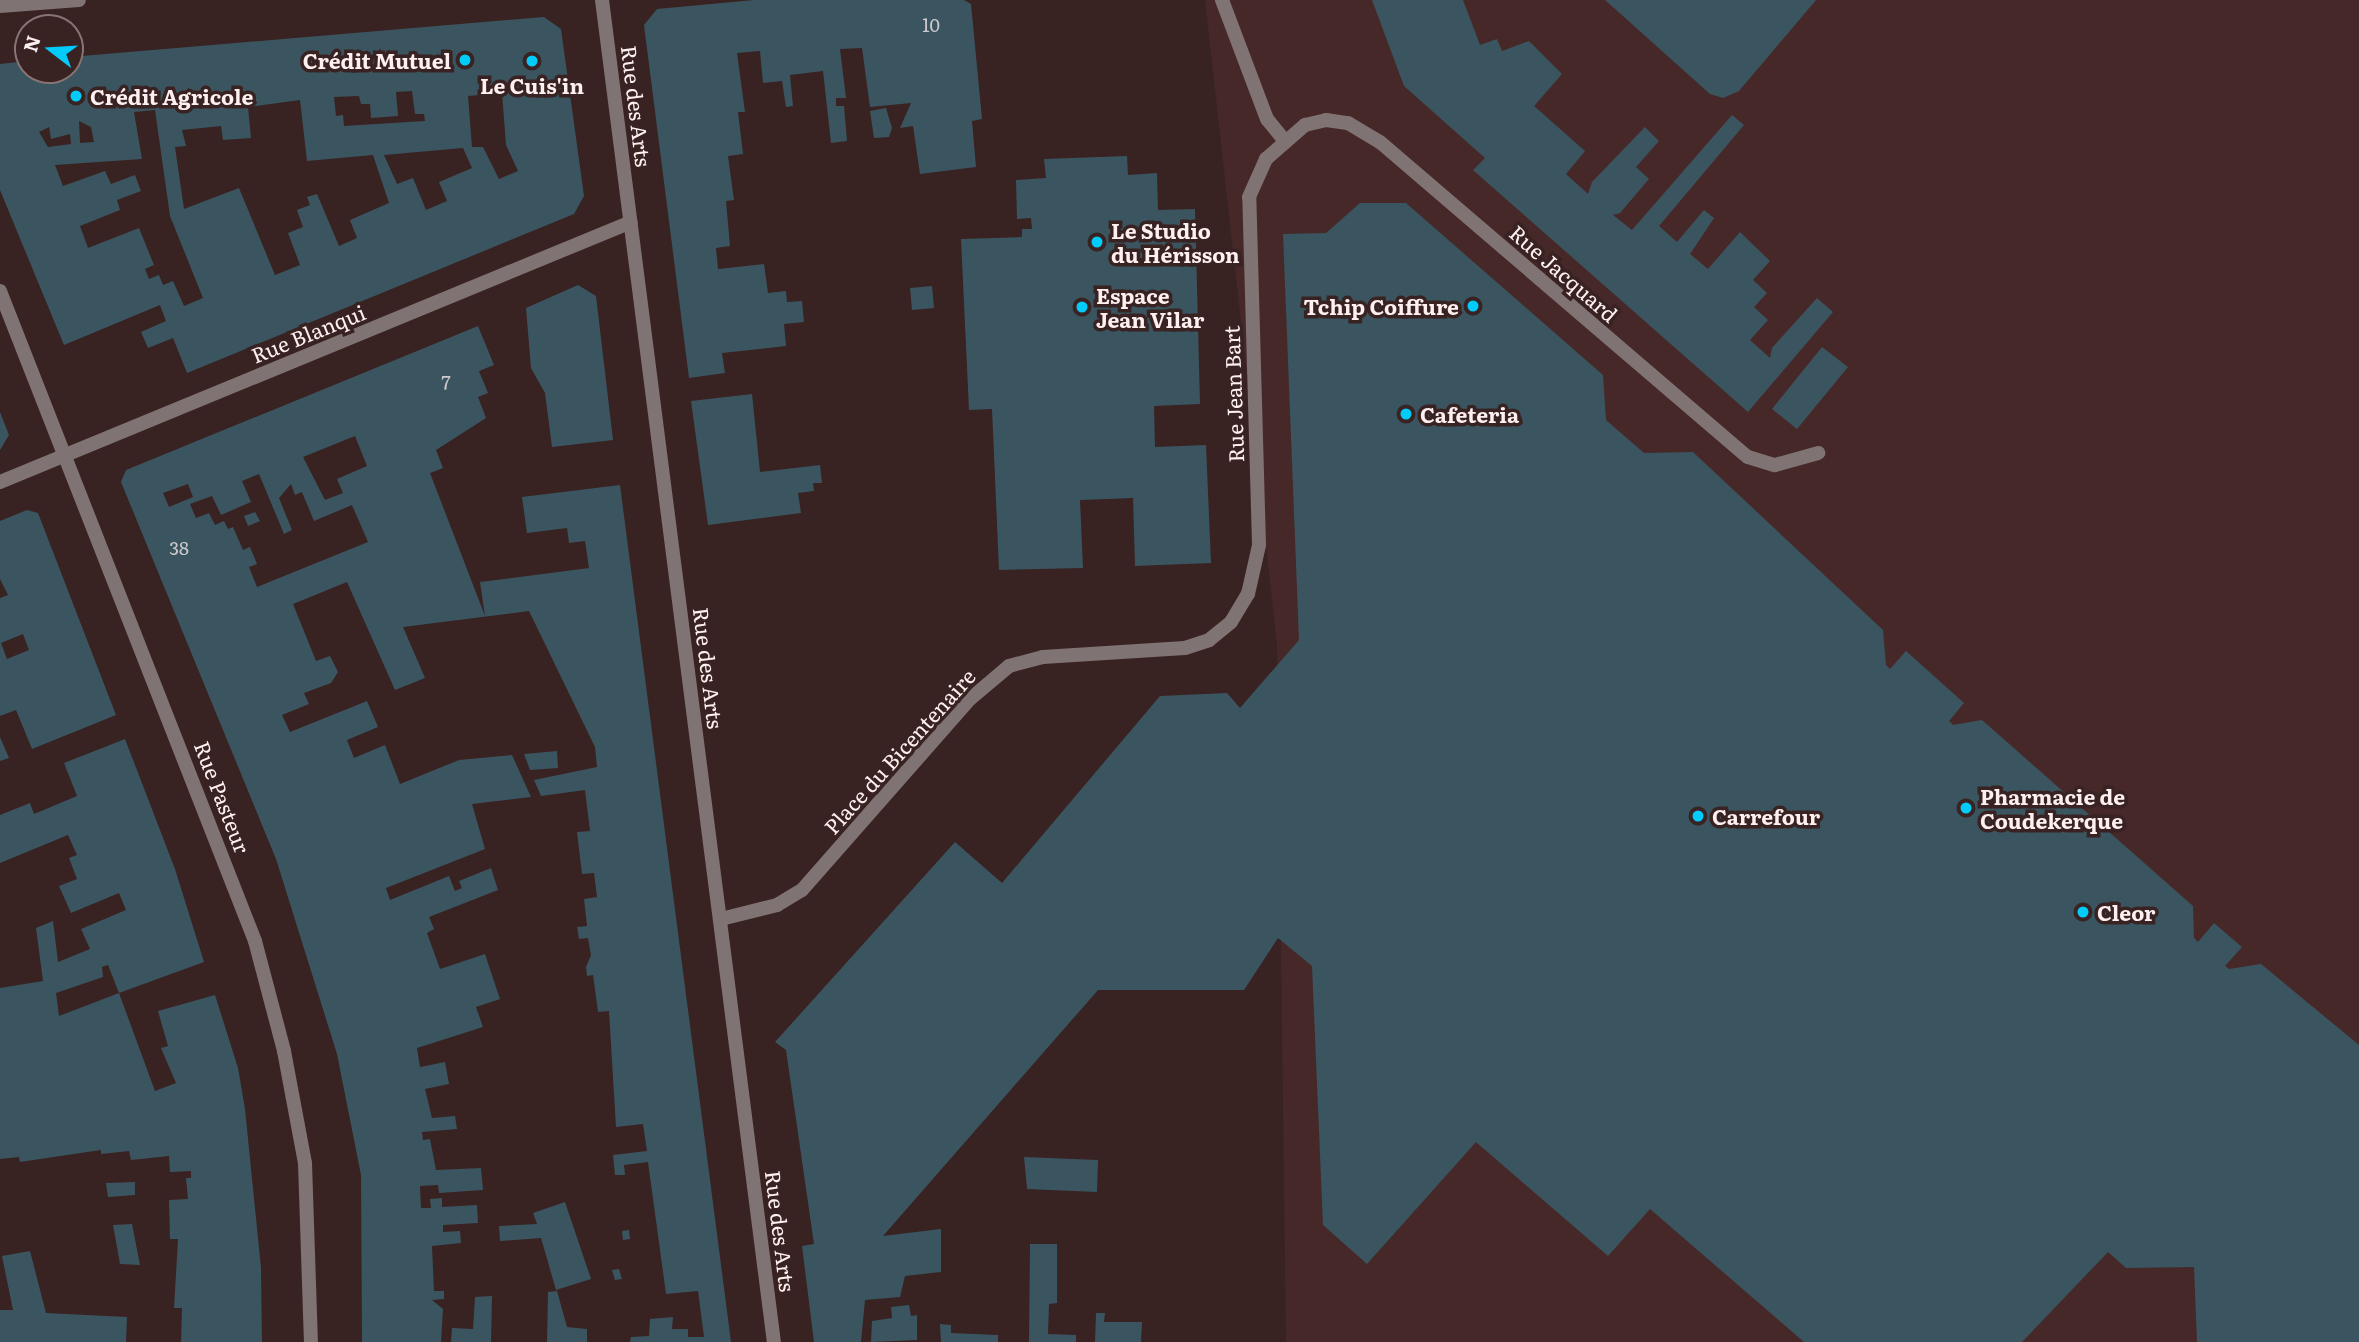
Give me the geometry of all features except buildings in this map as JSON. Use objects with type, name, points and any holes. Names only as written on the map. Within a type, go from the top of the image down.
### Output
[{"type":"street","points":[[0,6],[79,0]]},
{"type":"street","name":"Rue des Arts","points":[[601,0],[774,1342]]},
{"type":"street","points":[[1222,0],[1267,119],[1284,140]]},
{"type":"street","name":"Rue Jacquard","points":[[1284,140],[1304,125],[1326,120],[1370,134],[1748,457],[1775,465],[1818,453]]},
{"type":"street","name":"Rue Jean Bart","points":[[1209,640],[1241,608],[1257,563],[1248,208],[1258,171],[1284,140]]},
{"type":"street","name":"Rue Blanqui","points":[[0,482],[631,222]]},
{"type":"street","name":"Rue Pasteur","points":[[0,291],[236,889],[268,990],[305,1163],[312,1342]]},
{"type":"street","name":"Place du Bicentenaire","points":[[721,919],[777,905],[802,890],[970,699],[1009,666],[1043,657],[1173,650],[1209,640]]},
{"type":"shaded area","points":[[1205,0],[2359,0],[2359,1342],[1286,1342],[1277,645]]},
{"type":"place","name":"Crédit Mutuel","points":[[465,60]]},
{"type":"place","name":"Le Cuis'in","points":[[532,61]]},
{"type":"place","name":"Crédit Agricole","points":[[76,96]]},
{"type":"place","name":"Le Studio du Hérisson","points":[[1097,242]]},
{"type":"place","name":"Tchip Coiffure","points":[[1473,306]]},
{"type":"place","name":"Espace Jean Vilar","points":[[1082,307]]},
{"type":"place","name":"Cafeteria","points":[[1406,414]]},
{"type":"place","name":"Pharmacie de Coudekerque","points":[[1966,808]]},
{"type":"place","name":"Carrefour","points":[[1698,816]]},
{"type":"place","name":"Cleor","points":[[2083,912]]}]
